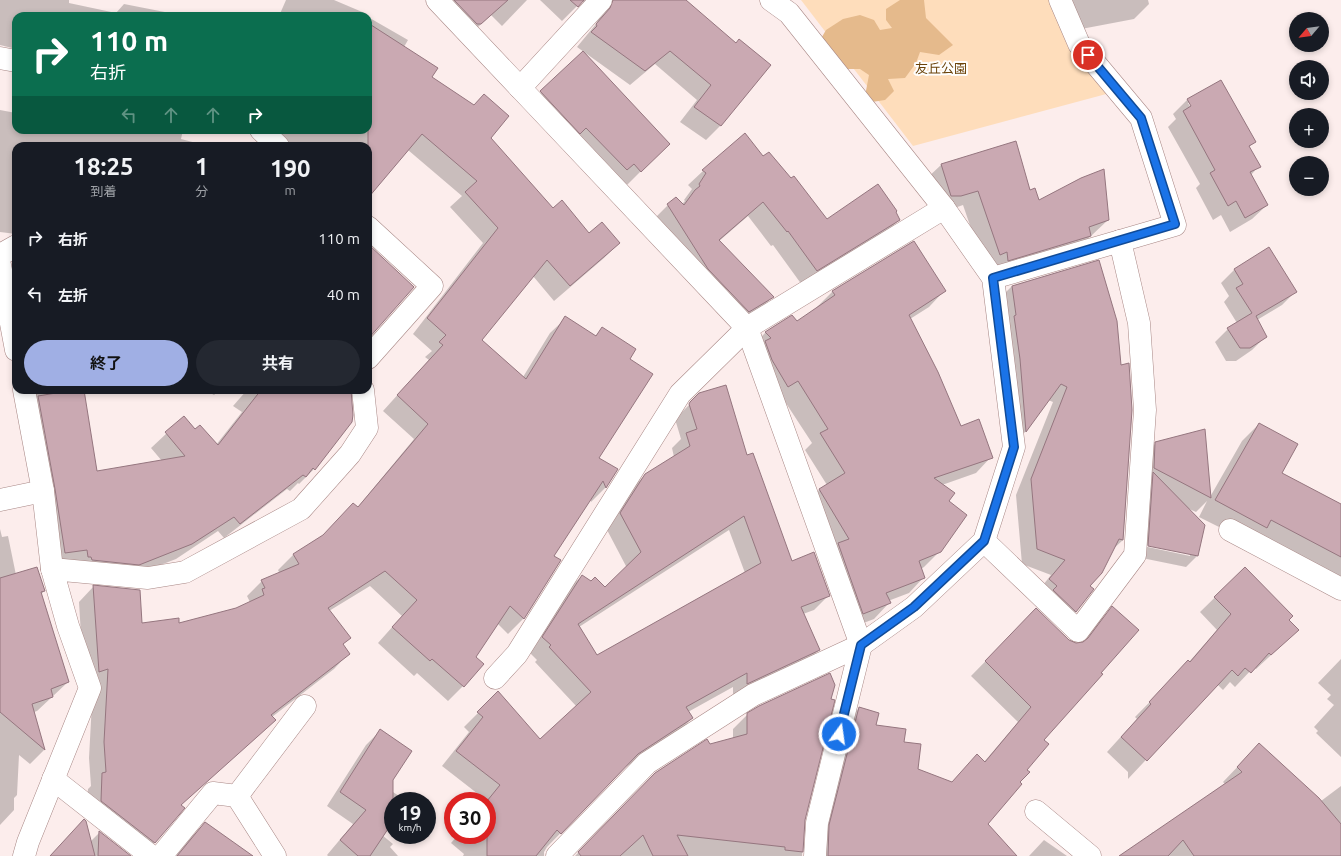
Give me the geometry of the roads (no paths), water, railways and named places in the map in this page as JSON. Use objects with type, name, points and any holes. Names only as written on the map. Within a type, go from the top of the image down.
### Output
[{"type":"street","points":[[437,0],[746,328],[861,645],[817,823],[814,856]]},
{"type":"street","points":[[520,88],[601,0]]},
{"type":"street","points":[[557,856],[647,763],[753,695],[861,645],[914,607],[984,541],[1014,447],[993,278],[944,208],[789,13],[771,0]]},
{"type":"street","points":[[993,278],[1175,224],[1141,118],[1079,44],[1060,0]]},
{"type":"street","points":[[0,58],[12,60]]},
{"type":"street","points":[[265,134],[274,142]]},
{"type":"street","points":[[495,678],[517,654],[680,394],[746,328],[944,208]]},
{"type":"street","points":[[372,232],[432,286],[372,354]]},
{"type":"street","points":[[984,541],[1078,631],[1135,555],[1146,410],[1139,323],[1120,241]]},
{"type":"street","points":[[0,255],[12,248]]},
{"type":"street","points":[[0,265],[12,329]]},
{"type":"street","points":[[24,856],[90,688],[68,626],[52,569],[43,491],[25,394]]},
{"type":"street","points":[[52,569],[148,578],[186,572],[301,509],[350,454],[367,428],[363,394]]},
{"type":"street","points":[[0,500],[43,491]]},
{"type":"street","points":[[1230,530],[1341,589]]},
{"type":"street","points":[[237,796],[305,706]]},
{"type":"street","points":[[53,779],[151,856]]},
{"type":"street","points":[[161,856],[213,793],[237,796]]},
{"type":"street","points":[[237,796],[275,856]]},
{"type":"street","points":[[1036,811],[1090,856]]},
{"type":"park label","name":"友丘公園","points":[[941,68]]}]
